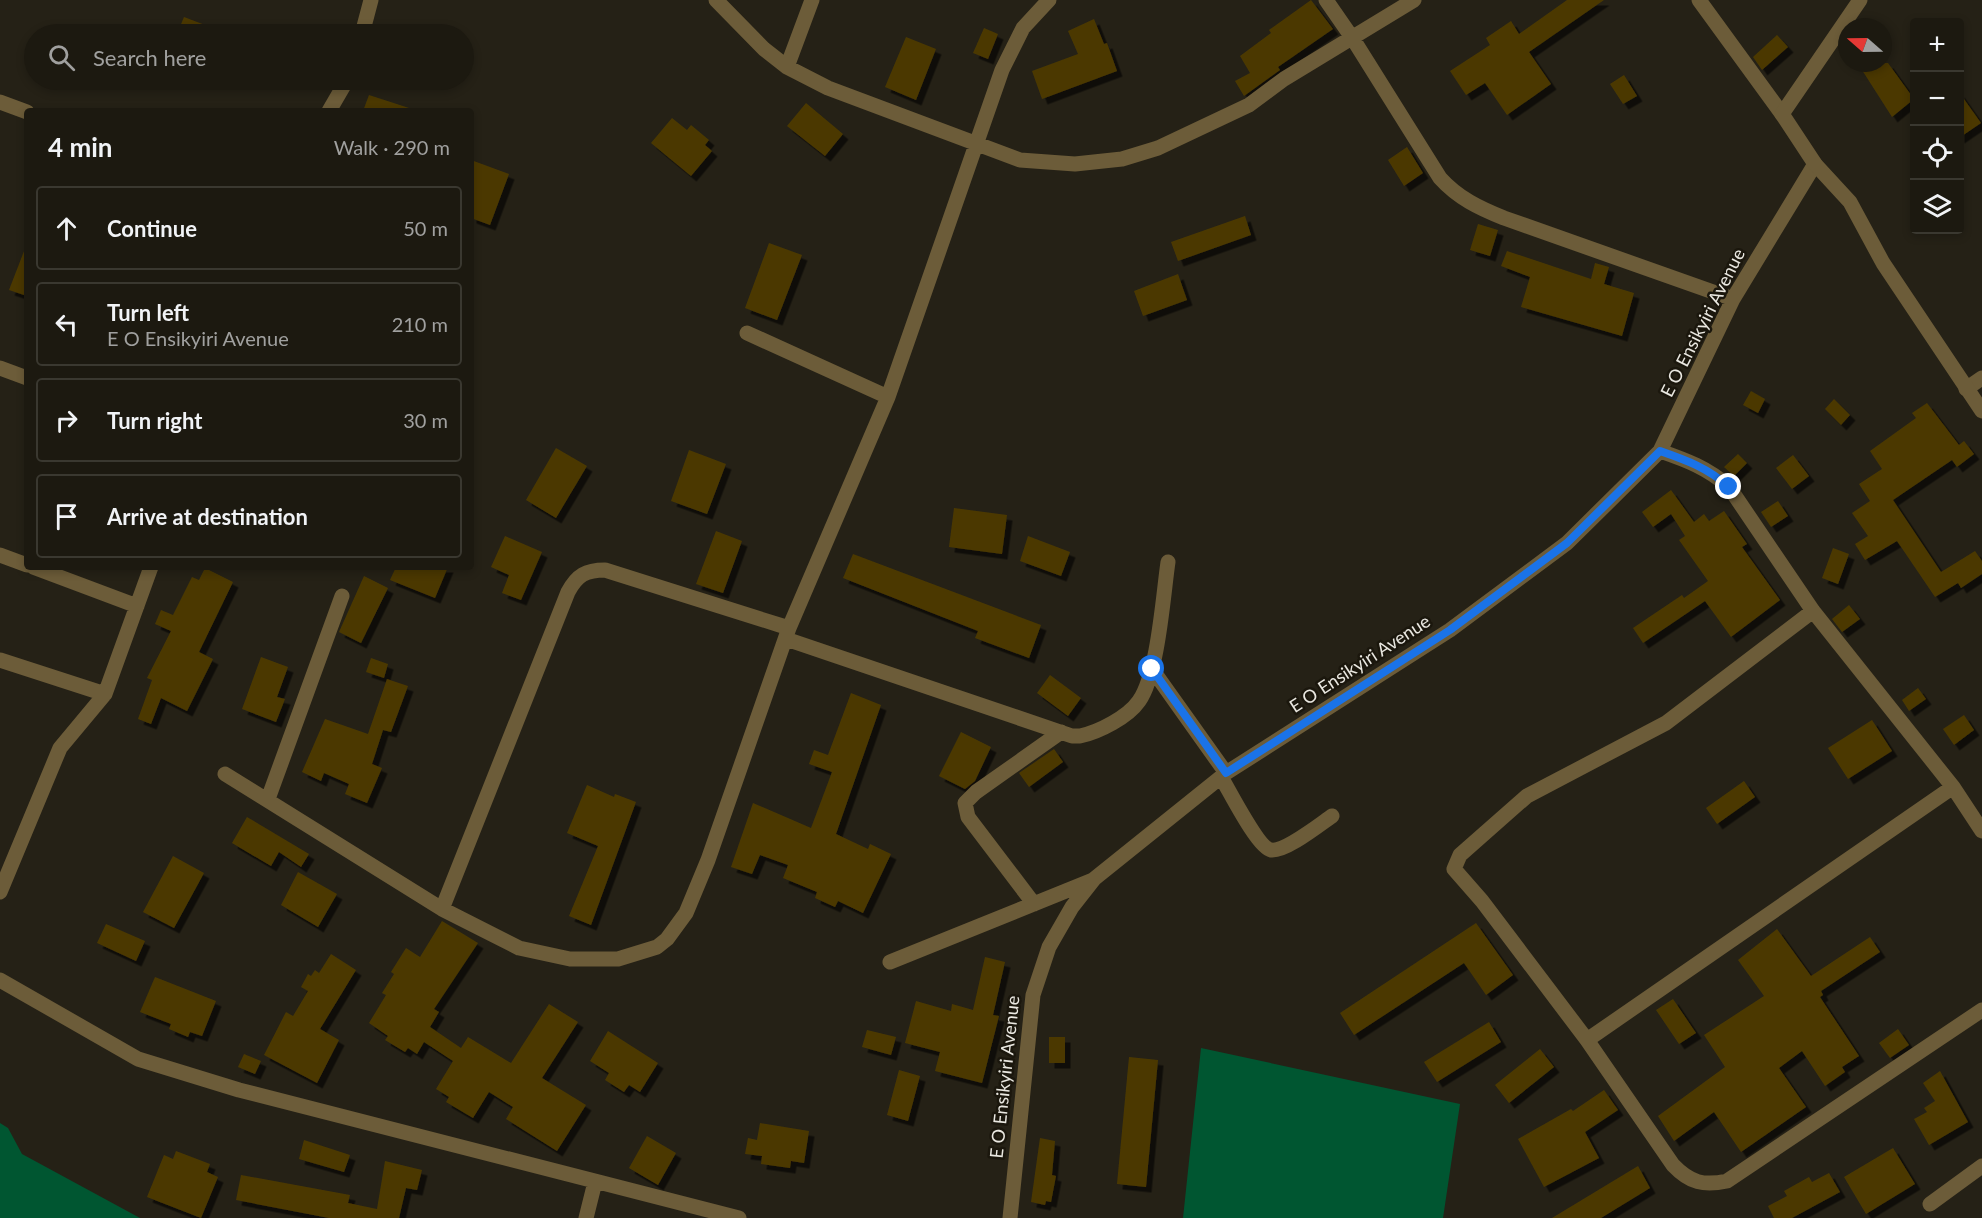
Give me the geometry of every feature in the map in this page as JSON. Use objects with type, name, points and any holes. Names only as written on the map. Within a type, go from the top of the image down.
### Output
[{"type":"street","points":[[365,24],[371,0]]},
{"type":"street","points":[[716,0],[764,50],[787,67],[828,88],[975,145],[1020,160],[1045,164],[1075,164],[1122,159],[1158,148],[1249,105],[1284,79],[1414,0]]},
{"type":"street","points":[[787,67],[812,0]]},
{"type":"street","points":[[225,774],[442,909],[519,948],[570,958],[618,958],[657,947],[667,939],[686,913],[708,860],[788,633],[888,397],[1002,70],[1023,28],[1049,0]]},
{"type":"street","points":[[1326,0],[1440,178],[1450,190],[1477,207],[1504,218],[1733,299]]},
{"type":"street","points":[[1699,0],[1782,114],[1815,164],[1850,202],[1883,263],[1982,411]]},
{"type":"street","points":[[1782,114],[1860,0]]},
{"type":"street","points":[[331,108],[341,90]]},
{"type":"street","points":[[0,102],[24,111]]},
{"type":"street","name":"E O Ensikyiri Avenue","points":[[1010,1218],[1032,995],[1049,947],[1072,907],[1094,879],[1224,775],[1450,630],[1558,550],[1660,451],[1733,299],[1779,219],[1815,164]]},
{"type":"street","points":[[747,333],[888,397]]},
{"type":"street","points":[[0,368],[24,377]]},
{"type":"street","points":[[1966,389],[1982,378]]},
{"type":"street","points":[[1660,451],[1699,465],[1714,473],[1729,487],[1813,611],[1953,787],[1982,831]]},
{"type":"street","points":[[0,555],[24,564]]},
{"type":"street","points":[[442,909],[568,592],[574,580],[583,573],[605,570],[788,633],[1072,736],[1089,734],[1130,712],[1145,690],[1152,669],[1168,562]]},
{"type":"street","points":[[41,570],[137,606]]},
{"type":"street","points":[[0,891],[60,748],[105,694],[150,570]]},
{"type":"street","points":[[268,799],[342,596]]},
{"type":"street","points":[[1813,611],[1666,723],[1527,796],[1460,855],[1454,869],[1461,880],[1482,901],[1587,1040],[1673,1165],[1684,1178],[1709,1185],[1727,1181],[1982,1010]]},
{"type":"street","points":[[0,660],[105,694]]},
{"type":"street","points":[[1152,669],[1224,775],[1256,836],[1265,848],[1272,850],[1283,848],[1332,816]]},
{"type":"street","points":[[1034,904],[968,817],[965,803],[976,792],[1061,732]]},
{"type":"street","points":[[1587,1040],[1953,787]]},
{"type":"street","points":[[890,962],[1094,879]]},
{"type":"street","points":[[0,980],[138,1059],[239,1090],[739,1218]]},
{"type":"street","points":[[1930,1204],[1982,1166]]},
{"type":"street","points":[[586,1218],[595,1182]]},
{"type":"green space","points":[[1201,1048],[1460,1104],[1443,1218],[1183,1218]]},
{"type":"green space","points":[[0,1123],[8,1128],[22,1154],[140,1218],[0,1218]]},
{"type":"building","points":[[1311,0],[1333,29],[1278,67],[1280,70],[1244,96],[1235,81],[1250,73],[1240,56],[1271,33],[1269,30]]},
{"type":"building","points":[[1567,0],[1604,0],[1529,52],[1551,84],[1507,115],[1485,83],[1466,95],[1450,71],[1490,45],[1486,38],[1511,21],[1519,34]]},
{"type":"building","points":[[184,17],[202,24],[181,24]]},
{"type":"building","points":[[1094,19],[1104,44],[1107,43],[1117,71],[1042,99],[1032,71],[1078,54],[1068,31]]},
{"type":"building","points":[[984,28],[998,34],[988,59],[973,53]]},
{"type":"building","points":[[1777,35],[1788,47],[1762,70],[1753,57]]},
{"type":"building","points":[[906,37],[936,49],[916,100],[885,87]]},
{"type":"building","points":[[1892,69],[1910,93],[1910,102],[1892,117],[1863,72],[1892,72]]},
{"type":"building","points":[[1624,75],[1637,96],[1623,104],[1610,84]]},
{"type":"building","points":[[369,95],[409,108],[364,108]]},
{"type":"building","points":[[1964,99],[1981,123],[1964,135]]},
{"type":"building","points":[[806,103],[843,134],[825,156],[787,126]]},
{"type":"building","points":[[672,118],[687,130],[691,125],[709,140],[705,145],[712,151],[691,176],[651,143]]},
{"type":"building","points":[[1407,147],[1423,173],[1404,186],[1388,160]]},
{"type":"building","points":[[474,161],[509,174],[490,225],[474,219]]},
{"type":"building","points":[[1245,216],[1251,235],[1178,261],[1171,242]]},
{"type":"building","points":[[1478,224],[1498,230],[1490,256],[1470,250]]},
{"type":"building","points":[[769,243],[802,255],[777,320],[745,308]]},
{"type":"building","points":[[24,251],[24,295],[9,290]]},
{"type":"building","points":[[1507,251],[1591,279],[1595,263],[1609,267],[1604,284],[1634,293],[1622,336],[1521,307],[1530,277],[1501,266]]},
{"type":"building","points":[[1178,274],[1187,300],[1143,316],[1134,291]]},
{"type":"building","points":[[1751,391],[1765,399],[1758,413],[1743,405]]},
{"type":"building","points":[[1834,399],[1850,415],[1841,425],[1825,409]]},
{"type":"building","points":[[1927,403],[1959,445],[1964,441],[1974,454],[1957,467],[1952,460],[1893,500],[1941,572],[1975,551],[1982,561],[1982,574],[1961,588],[1958,583],[1935,597],[1897,541],[1865,560],[1855,544],[1868,536],[1852,513],[1870,501],[1859,484],[1882,469],[1870,451],[1916,418],[1912,413]]},
{"type":"building","points":[[556,448],[587,466],[556,518],[526,500]]},
{"type":"building","points":[[689,450],[726,464],[707,514],[671,501]]},
{"type":"building","points":[[1738,454],[1747,463],[1734,476],[1724,467]]},
{"type":"building","points":[[1793,455],[1809,476],[1792,489],[1776,468]]},
{"type":"building","points":[[1671,490],[1694,522],[1704,514],[1709,521],[1724,511],[1747,544],[1742,547],[1780,600],[1731,637],[1705,601],[1643,643],[1633,628],[1682,595],[1684,598],[1708,581],[1679,540],[1685,536],[1671,514],[1653,527],[1642,512]]},
{"type":"building","points":[[1778,501],[1788,516],[1771,527],[1761,512]]},
{"type":"building","points":[[954,508],[1007,515],[1002,554],[949,547]]},
{"type":"building","points":[[716,531],[742,541],[723,593],[696,584]]},
{"type":"building","points":[[505,536],[542,552],[521,600],[502,593],[509,575],[491,567]]},
{"type":"building","points":[[1028,536],[1070,552],[1061,576],[1020,561]]},
{"type":"building","points":[[1833,548],[1849,554],[1838,584],[1822,578]]},
{"type":"building","points":[[853,554],[1041,625],[1029,658],[975,638],[978,631],[843,578]]},
{"type":"building","points":[[204,570],[209,570],[233,582],[199,652],[213,659],[187,711],[161,698],[151,724],[138,719],[152,680],[147,678],[171,631],[155,624],[161,610],[173,615],[192,577],[199,580]]},
{"type":"building","points":[[395,570],[447,570],[435,598],[390,580]]},
{"type":"building","points":[[364,576],[388,588],[361,643],[339,632]]},
{"type":"building","points":[[1849,605],[1860,619],[1842,632],[1832,619]]},
{"type":"building","points":[[261,657],[288,667],[277,697],[285,699],[276,722],[242,709]]},
{"type":"building","points":[[371,658],[388,664],[384,678],[366,672]]},
{"type":"building","points":[[1050,675],[1081,698],[1068,716],[1037,693]]},
{"type":"building","points":[[387,679],[408,686],[391,732],[383,730],[372,764],[382,768],[367,803],[345,794],[349,784],[324,773],[321,781],[302,772],[325,719],[368,734]]},
{"type":"building","points":[[1918,688],[1926,699],[1909,711],[1902,700]]},
{"type":"building","points":[[851,693],[881,705],[836,834],[868,849],[870,844],[891,854],[863,913],[838,901],[835,907],[815,898],[817,892],[783,878],[788,865],[760,855],[752,874],[731,867],[753,803],[811,828],[832,772],[809,764],[814,750],[828,755]]},
{"type":"building","points":[[1964,715],[1974,730],[1954,745],[1943,729]]},
{"type":"building","points":[[1872,720],[1892,751],[1848,779],[1828,748]]},
{"type":"building","points":[[961,732],[991,747],[975,781],[965,789],[939,776]]},
{"type":"building","points":[[1054,749],[1063,762],[1029,787],[1019,773]]},
{"type":"building","points":[[1744,781],[1755,797],[1717,824],[1706,808]]},
{"type":"building","points":[[587,785],[614,797],[615,794],[636,802],[591,925],[569,916],[598,846],[567,833]]},
{"type":"building","points":[[247,817],[309,854],[301,867],[279,852],[271,866],[232,843]]},
{"type":"building","points":[[173,856],[204,873],[174,928],[143,912]]},
{"type":"building","points":[[298,872],[337,894],[318,927],[281,905]]},
{"type":"building","points":[[442,921],[478,943],[434,1009],[439,1012],[430,1027],[461,1048],[468,1037],[511,1063],[549,1004],[578,1022],[542,1078],[586,1105],[557,1151],[506,1119],[513,1107],[489,1092],[473,1118],[446,1102],[449,1097],[436,1089],[453,1061],[424,1042],[417,1054],[408,1048],[405,1052],[385,1040],[388,1036],[369,1023],[386,995],[382,993],[394,974],[391,972],[406,948],[420,957]]},
{"type":"building","points":[[1476,923],[1513,975],[1486,995],[1464,963],[1354,1035],[1340,1013]]},
{"type":"building","points":[[106,924],[145,941],[136,961],[97,943]]},
{"type":"building","points":[[1777,929],[1811,976],[1870,937],[1880,952],[1821,991],[1823,995],[1820,997],[1859,1056],[1842,1067],[1845,1072],[1825,1086],[1802,1051],[1779,1068],[1806,1107],[1741,1152],[1714,1112],[1674,1141],[1658,1116],[1725,1067],[1704,1035],[1764,996],[1738,960]]},
{"type":"building","points":[[331,954],[356,970],[320,1029],[339,1040],[317,1083],[264,1055],[286,1012],[293,1016],[308,991],[301,987],[308,974],[311,976],[315,970],[319,973]]},
{"type":"building","points":[[985,957],[1005,962],[993,1015],[999,1016],[982,1083],[935,1071],[940,1052],[905,1043],[916,1001],[951,1011],[952,1004],[973,1010]]},
{"type":"building","points":[[155,977],[216,1001],[202,1036],[190,1032],[188,1037],[169,1029],[171,1024],[140,1012]]},
{"type":"building","points":[[1673,999],[1696,1033],[1679,1044],[1656,1010]]},
{"type":"building","points":[[1489,1022],[1501,1042],[1437,1082],[1424,1062]]},
{"type":"building","points":[[1898,1029],[1909,1045],[1890,1058],[1879,1043]]},
{"type":"building","points":[[867,1030],[896,1037],[891,1055],[862,1047]]},
{"type":"building","points":[[608,1031],[658,1063],[640,1092],[629,1085],[624,1092],[605,1080],[609,1073],[590,1061]]},
{"type":"building","points":[[1049,1037],[1065,1037],[1065,1063],[1049,1063]]},
{"type":"building","points":[[1540,1049],[1554,1067],[1509,1103],[1495,1085]]},
{"type":"building","points":[[244,1054],[261,1061],[255,1074],[238,1067]]},
{"type":"building","points":[[1129,1057],[1158,1060],[1146,1187],[1117,1184]]},
{"type":"building","points":[[899,1070],[920,1076],[908,1121],[887,1115]]},
{"type":"building","points":[[1940,1071],[1968,1122],[1929,1145],[1914,1119],[1927,1112],[1924,1108],[1935,1101],[1923,1083]]},
{"type":"building","points":[[1604,1090],[1618,1110],[1585,1132],[1599,1158],[1544,1187],[1518,1139],[1571,1109],[1573,1111]]},
{"type":"building","points":[[760,1123],[809,1131],[804,1163],[791,1161],[790,1168],[761,1164],[762,1156],[745,1154],[748,1138],[757,1140]]},
{"type":"building","points":[[647,1136],[676,1153],[658,1185],[629,1168]]},
{"type":"building","points":[[1040,1138],[1055,1141],[1052,1175],[1056,1176],[1051,1202],[1046,1201],[1045,1205],[1031,1202]]},
{"type":"building","points":[[304,1140],[350,1155],[344,1172],[299,1159]]},
{"type":"building","points":[[1893,1148],[1915,1184],[1866,1214],[1844,1177]]},
{"type":"building","points":[[176,1151],[210,1164],[207,1172],[218,1177],[201,1218],[147,1197],[164,1155],[173,1159]]},
{"type":"building","points":[[385,1161],[422,1170],[417,1190],[406,1188],[399,1218],[329,1218],[236,1200],[241,1175],[350,1195],[348,1203],[377,1209]]},
{"type":"building","points":[[1638,1166],[1650,1188],[1601,1218],[1552,1218]]},
{"type":"building","points":[[1829,1173],[1840,1192],[1792,1218],[1774,1218],[1768,1206],[1787,1196],[1784,1191],[1809,1177],[1812,1182]]},
{"type":"route","points":[[1152,669],[1226,773],[1450,630],[1567,543],[1660,451],[1699,465],[1714,473],[1729,487]]}]
